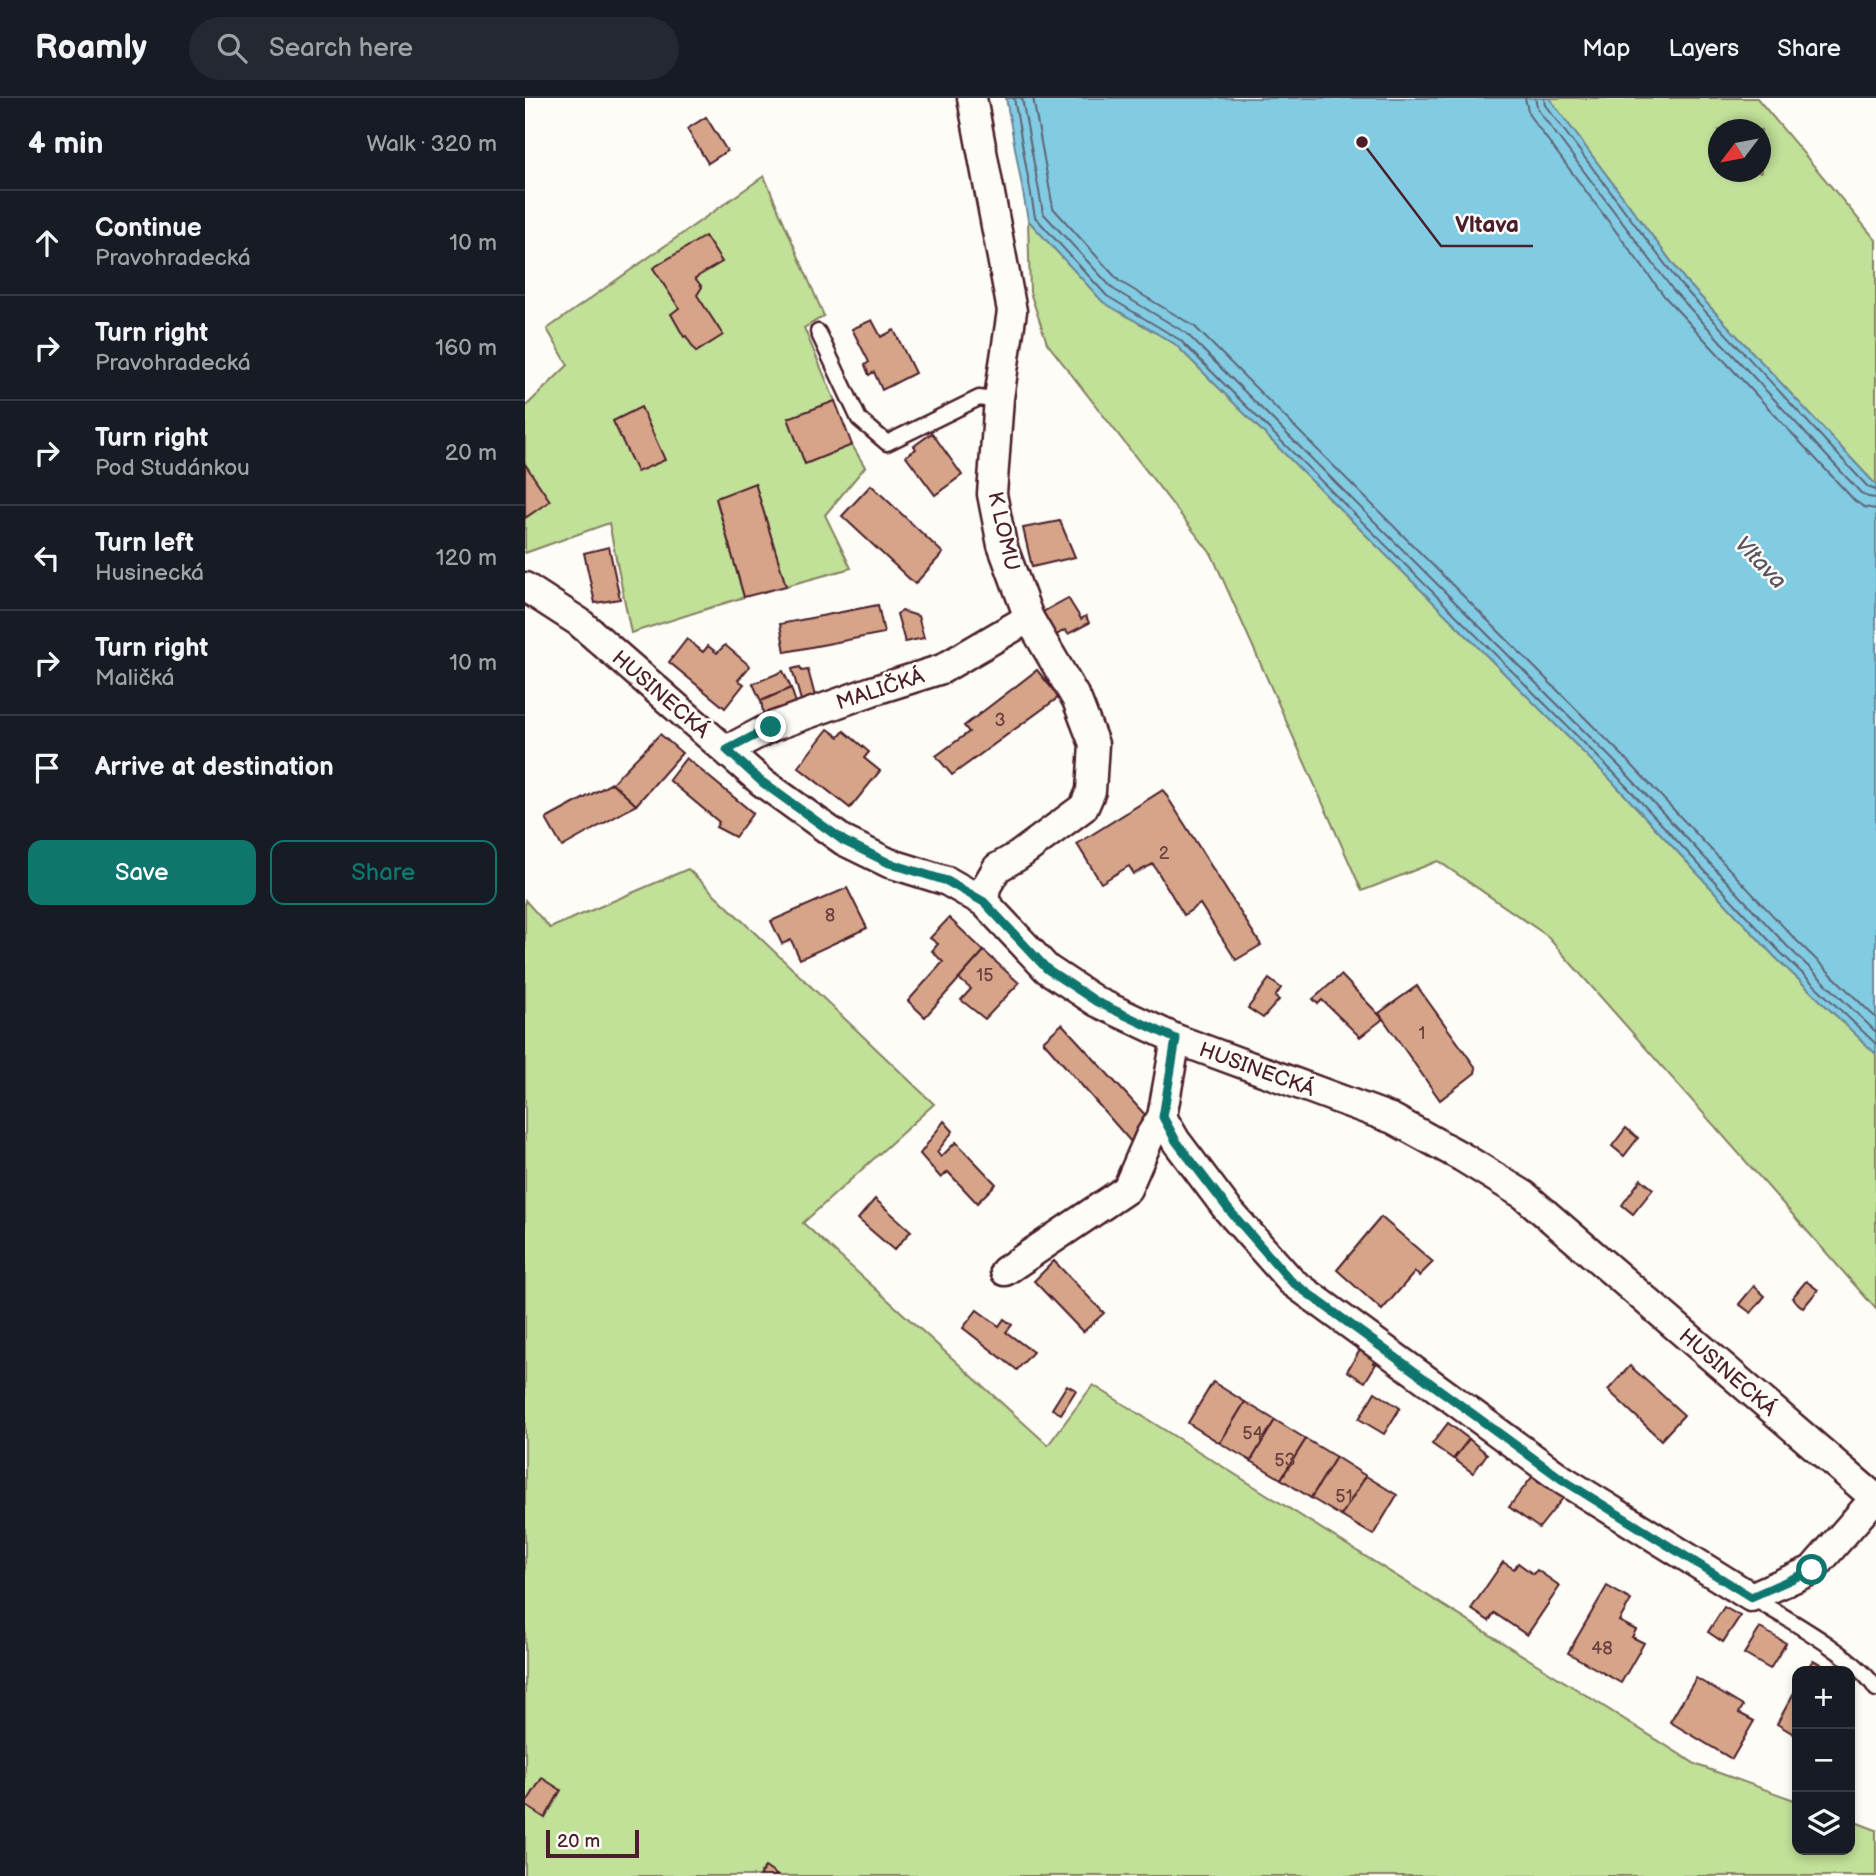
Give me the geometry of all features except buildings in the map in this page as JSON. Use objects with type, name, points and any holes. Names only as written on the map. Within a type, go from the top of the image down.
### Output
[{"type":"street","name":"K LOMU","points":[[972,98],[1012,311],[998,401],[992,494],[1002,545],[1029,618],[1077,699],[1094,744],[1091,791],[1084,807],[997,869],[986,887],[984,902]]},
{"type":"street","name":"HUSINECKÁ","points":[[525,587],[579,622],[762,782],[844,841],[889,863],[947,881],[984,902],[1047,969],[1097,1002],[1176,1039],[1393,1119],[1524,1195],[1875,1499]]},
{"type":"street","name":"MALIČKÁ","points":[[727,750],[771,727],[942,669],[1029,618]]},
{"type":"street","points":[[1005,1271],[1126,1189],[1150,1136],[1163,1117],[1176,1039]]},
{"type":"street","points":[[1163,1117],[1176,1141],[1229,1210],[1291,1281],[1563,1480],[1751,1597],[1812,1570],[1875,1499]]},
{"type":"lane","points":[[818,332],[859,419],[887,443],[979,398],[998,401]]},
{"type":"lane","points":[[1751,1597],[1819,1639],[1870,1677],[1876,1689]]},
{"type":"green space","points":[[1549,98],[1757,98],[1876,240],[1876,485],[1685,280]]},
{"type":"green space","points":[[764,176],[824,316],[804,328],[835,401],[789,418],[805,464],[852,445],[865,467],[825,515],[851,568],[786,586],[755,483],[716,499],[744,597],[631,633],[609,523],[525,553],[525,407],[568,365],[547,329]]},
{"type":"green space","points":[[1028,220],[1103,302],[1175,344],[1610,779],[1775,957],[1876,1054],[1876,1309],[1546,935],[1438,861],[1362,891],[1212,555],[1047,343],[1030,292]]},
{"type":"green space","points":[[688,869],[934,1104],[803,1223],[1048,1445],[1093,1385],[1697,1765],[1792,1799],[1792,1855],[1855,1855],[1855,1822],[1876,1830],[1876,1876],[525,1876],[525,900],[550,928]]},
{"type":"water","points":[[1006,98],[1549,98],[1685,280],[1876,485],[1876,1054],[1775,957],[1610,779],[1175,344],[1103,302],[1028,220]]},
{"type":"place","name":"Vltava","points":[[1362,142]]},
{"type":"route","points":[[771,727],[727,750],[762,782],[844,841],[889,863],[947,881],[984,902],[1047,969],[1097,1002],[1176,1039],[1163,1117],[1176,1141],[1229,1210],[1291,1281],[1563,1480],[1751,1597],[1812,1570]]}]
